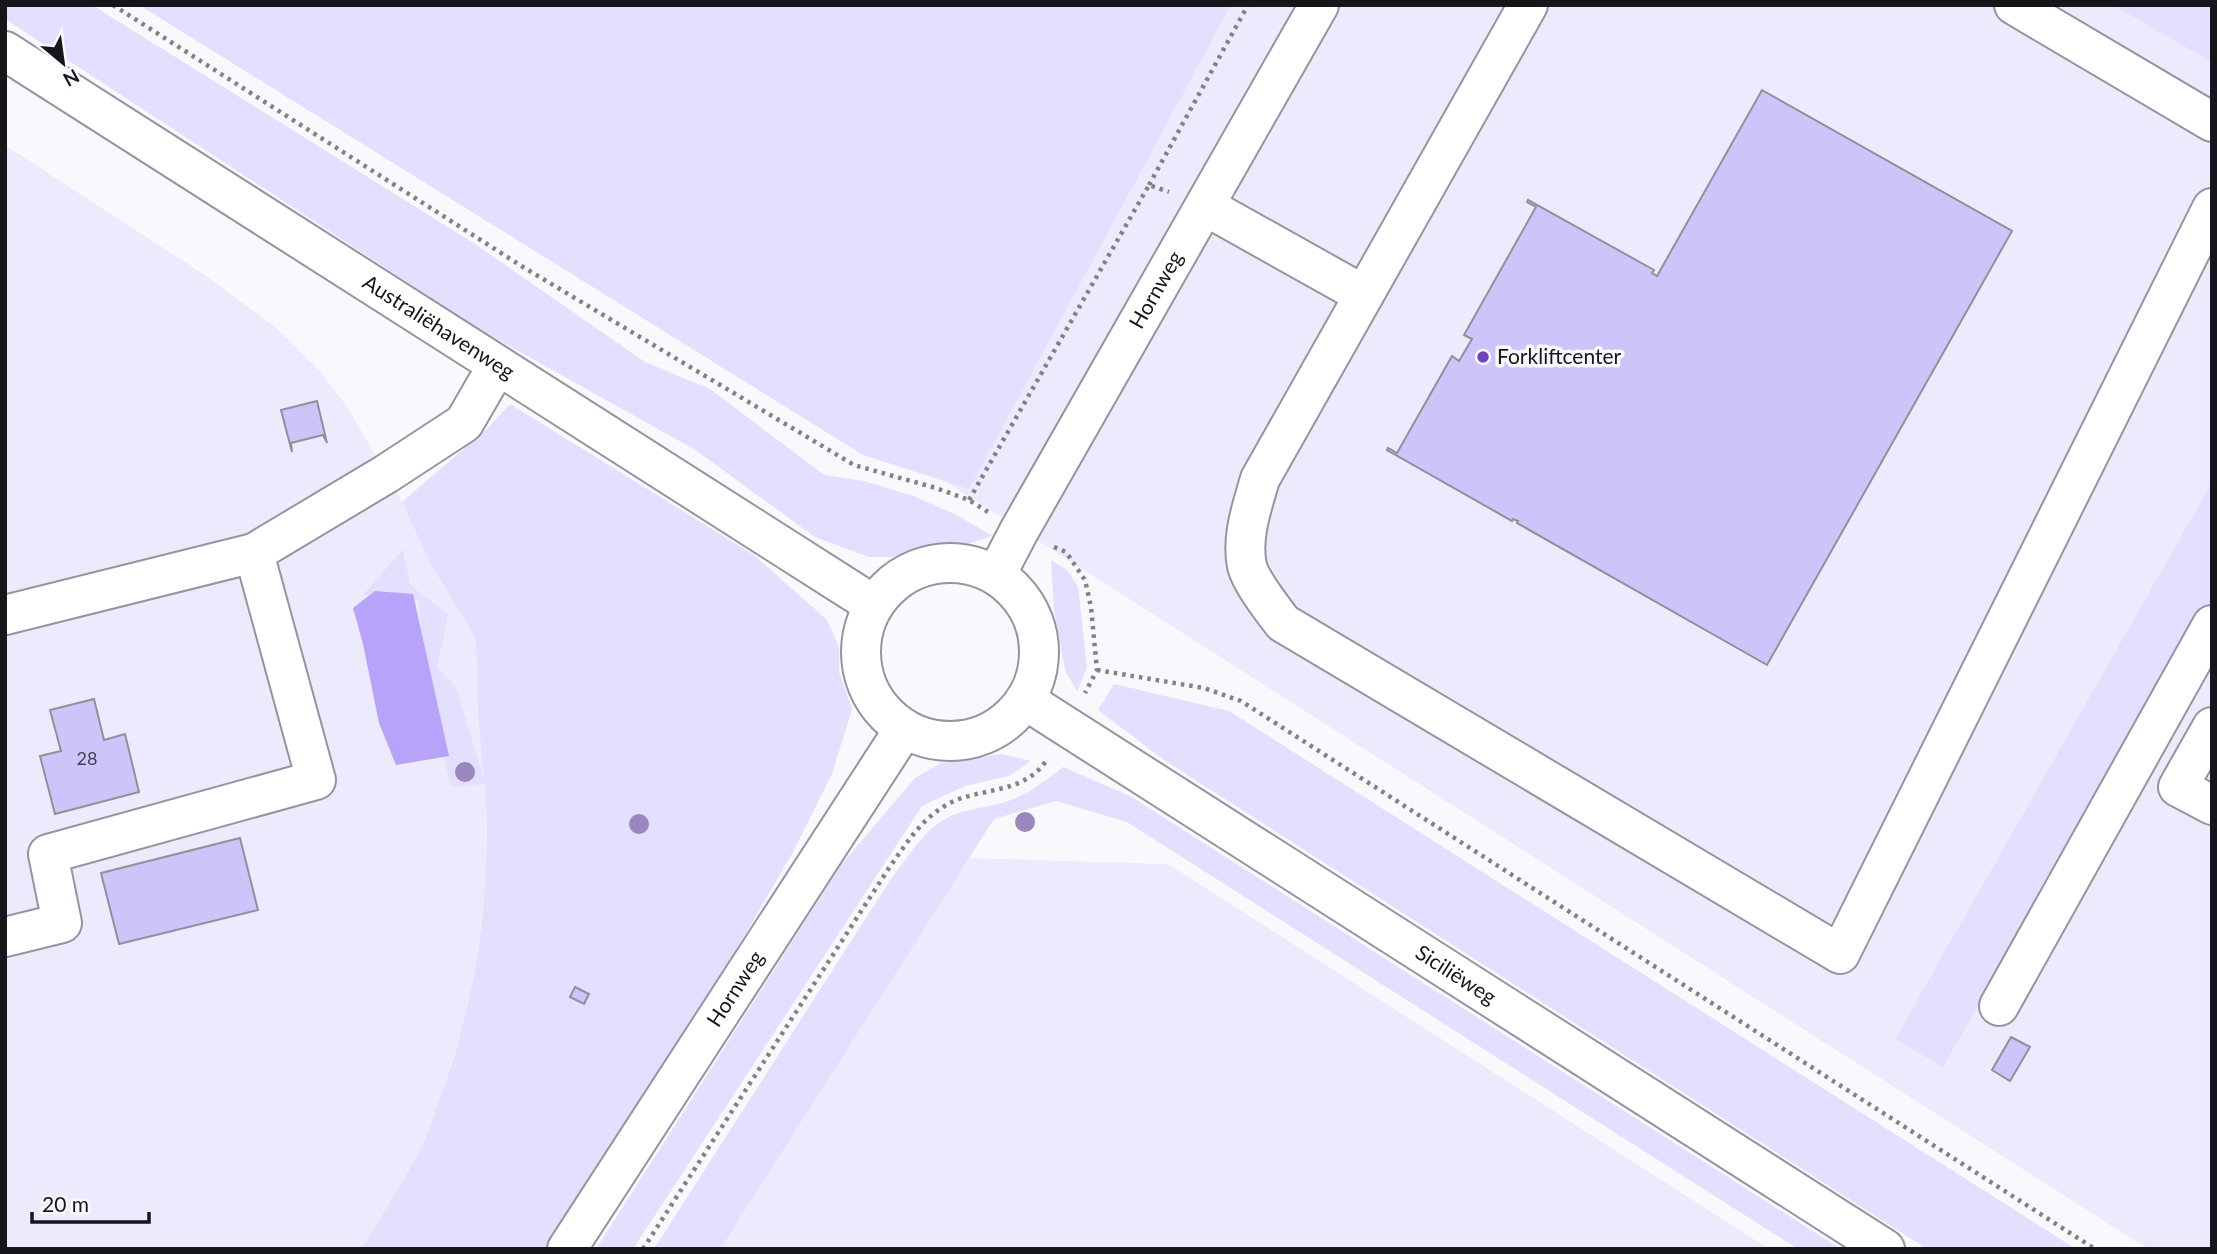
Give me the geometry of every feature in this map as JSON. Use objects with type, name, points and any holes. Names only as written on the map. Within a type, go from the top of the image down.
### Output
[{"type":"street","name":"Hornweg","points":[[996,575],[1318,5]]},
{"type":"street","points":[[1528,5],[1260,479],[1245,530],[1247,568],[1283,623],[1840,954],[2212,208]]},
{"type":"street","points":[[2014,5],[2212,122]]},
{"type":"street","name":"Australiëhavenweg","points":[[5,51],[874,605]]},
{"type":"street","points":[[1205,205],[1364,295]]},
{"type":"street","points":[[5,615],[254,553],[386,474],[464,423],[498,366]]},
{"type":"street","points":[[5,937],[62,923],[48,854],[316,780],[254,553]]},
{"type":"street","points":[[942,563],[970,564],[996,575],[1018,593],[1033,618],[1040,645],[1037,674],[1025,700],[1007,720],[984,734],[957,741],[930,739],[904,729],[883,710],[868,687],[861,660],[863,631],[874,605],[892,584],[915,569],[942,563]]},
{"type":"street","points":[[1999,1006],[2212,625]]},
{"type":"street","name":"Siciliëweg","points":[[1025,700],[1885,1249]]},
{"type":"street","points":[[2212,727],[2178,787],[2212,805]]},
{"type":"street","name":"Hornweg","points":[[567,1249],[904,729]]},
{"type":"path","points":[[114,5],[523,267],[854,465],[969,500],[1019,531],[1066,552],[1085,580],[1091,607],[1097,670],[1068,727],[1040,769],[1029,777],[1017,784],[948,804],[920,825],[889,868],[643,1249]]},
{"type":"path","points":[[969,500],[1149,185],[1248,5]]},
{"type":"path","points":[[1149,185],[1205,205]]},
{"type":"path","points":[[1097,670],[1204,688],[1241,701],[2095,1249]]},
{"type":"shaded area","points":[[5,5],[92,5],[475,244],[645,362],[710,389],[824,475],[864,481],[913,496],[957,515],[992,536],[962,546],[945,545],[922,549],[901,557],[869,557],[815,537],[694,449],[479,329],[5,19]]},
{"type":"shaded area","points":[[139,5],[1231,5],[969,489],[863,455]]},
{"type":"shaded area","points":[[305,5],[2212,5],[2212,1249],[2148,1249],[374,117]]},
{"type":"shaded area","points":[[2113,5],[2212,5],[2212,62]]},
{"type":"shaded area","points":[[5,145],[206,276],[274,326],[319,370],[348,408],[402,502],[431,565],[476,639],[478,715],[486,796],[486,883],[467,1012],[424,1141],[361,1249],[5,1249]]},
{"type":"shaded area","points":[[510,404],[754,555],[827,620],[839,647],[839,672],[852,709],[832,774],[793,852],[731,959],[545,1249],[361,1249],[423,1143],[453,1060],[464,1022],[479,944],[484,904],[487,824],[485,784],[451,787],[426,693],[419,600],[363,595],[403,549],[410,585],[448,614],[437,668],[456,687],[484,779],[478,715],[476,639],[431,565],[402,502],[487,429]]},
{"type":"shaded area","points":[[2212,482],[2212,599],[1943,1067],[1895,1039]]},
{"type":"shaded area","points":[[1051,560],[1067,570],[1078,587],[1087,668],[1077,691],[1065,670],[1054,610]]},
{"type":"shaded area","points":[[375,591],[413,594],[449,756],[396,765],[379,723],[353,608]]},
{"type":"shaded area","points":[[1114,684],[1229,711],[2076,1249],[1927,1249],[1164,760],[1098,710]]},
{"type":"shaded area","points":[[1001,754],[1031,761],[1009,776],[965,786],[922,806],[633,1249],[596,1249],[841,865],[915,778],[941,763]]},
{"type":"shaded area","points":[[1063,767],[1130,796],[1841,1249],[1798,1249],[1127,822],[1056,801],[994,819],[720,1249],[654,1249],[891,879],[920,841],[933,827],[947,818],[1019,797]]},
{"type":"shaded area","points":[[936,857],[1168,864],[1769,1249],[688,1249]]},
{"type":"building","points":[[1762,90],[2012,231],[1767,665],[1517,523],[1518,521],[1512,521],[1387,450],[1388,448],[1397,453],[1452,356],[1459,361],[1472,339],[1464,335],[1536,207],[1527,202],[1528,200],[1654,270],[1652,273],[1657,276]]},
{"type":"building","points":[[317,401],[327,443],[323,435],[291,443],[292,452],[281,410]]},
{"type":"building","points":[[94,699],[104,740],[125,734],[139,792],[55,814],[40,756],[61,751],[50,710]]},
{"type":"building","points":[[240,838],[258,910],[119,944],[101,873]]},
{"type":"building","points":[[575,987],[589,994],[584,1004],[570,997]]},
{"type":"building","points":[[2011,1037],[2030,1047],[2010,1081],[1992,1070]]},
{"type":"place","name":"Forkliftcenter","points":[[1483,357]]}]
